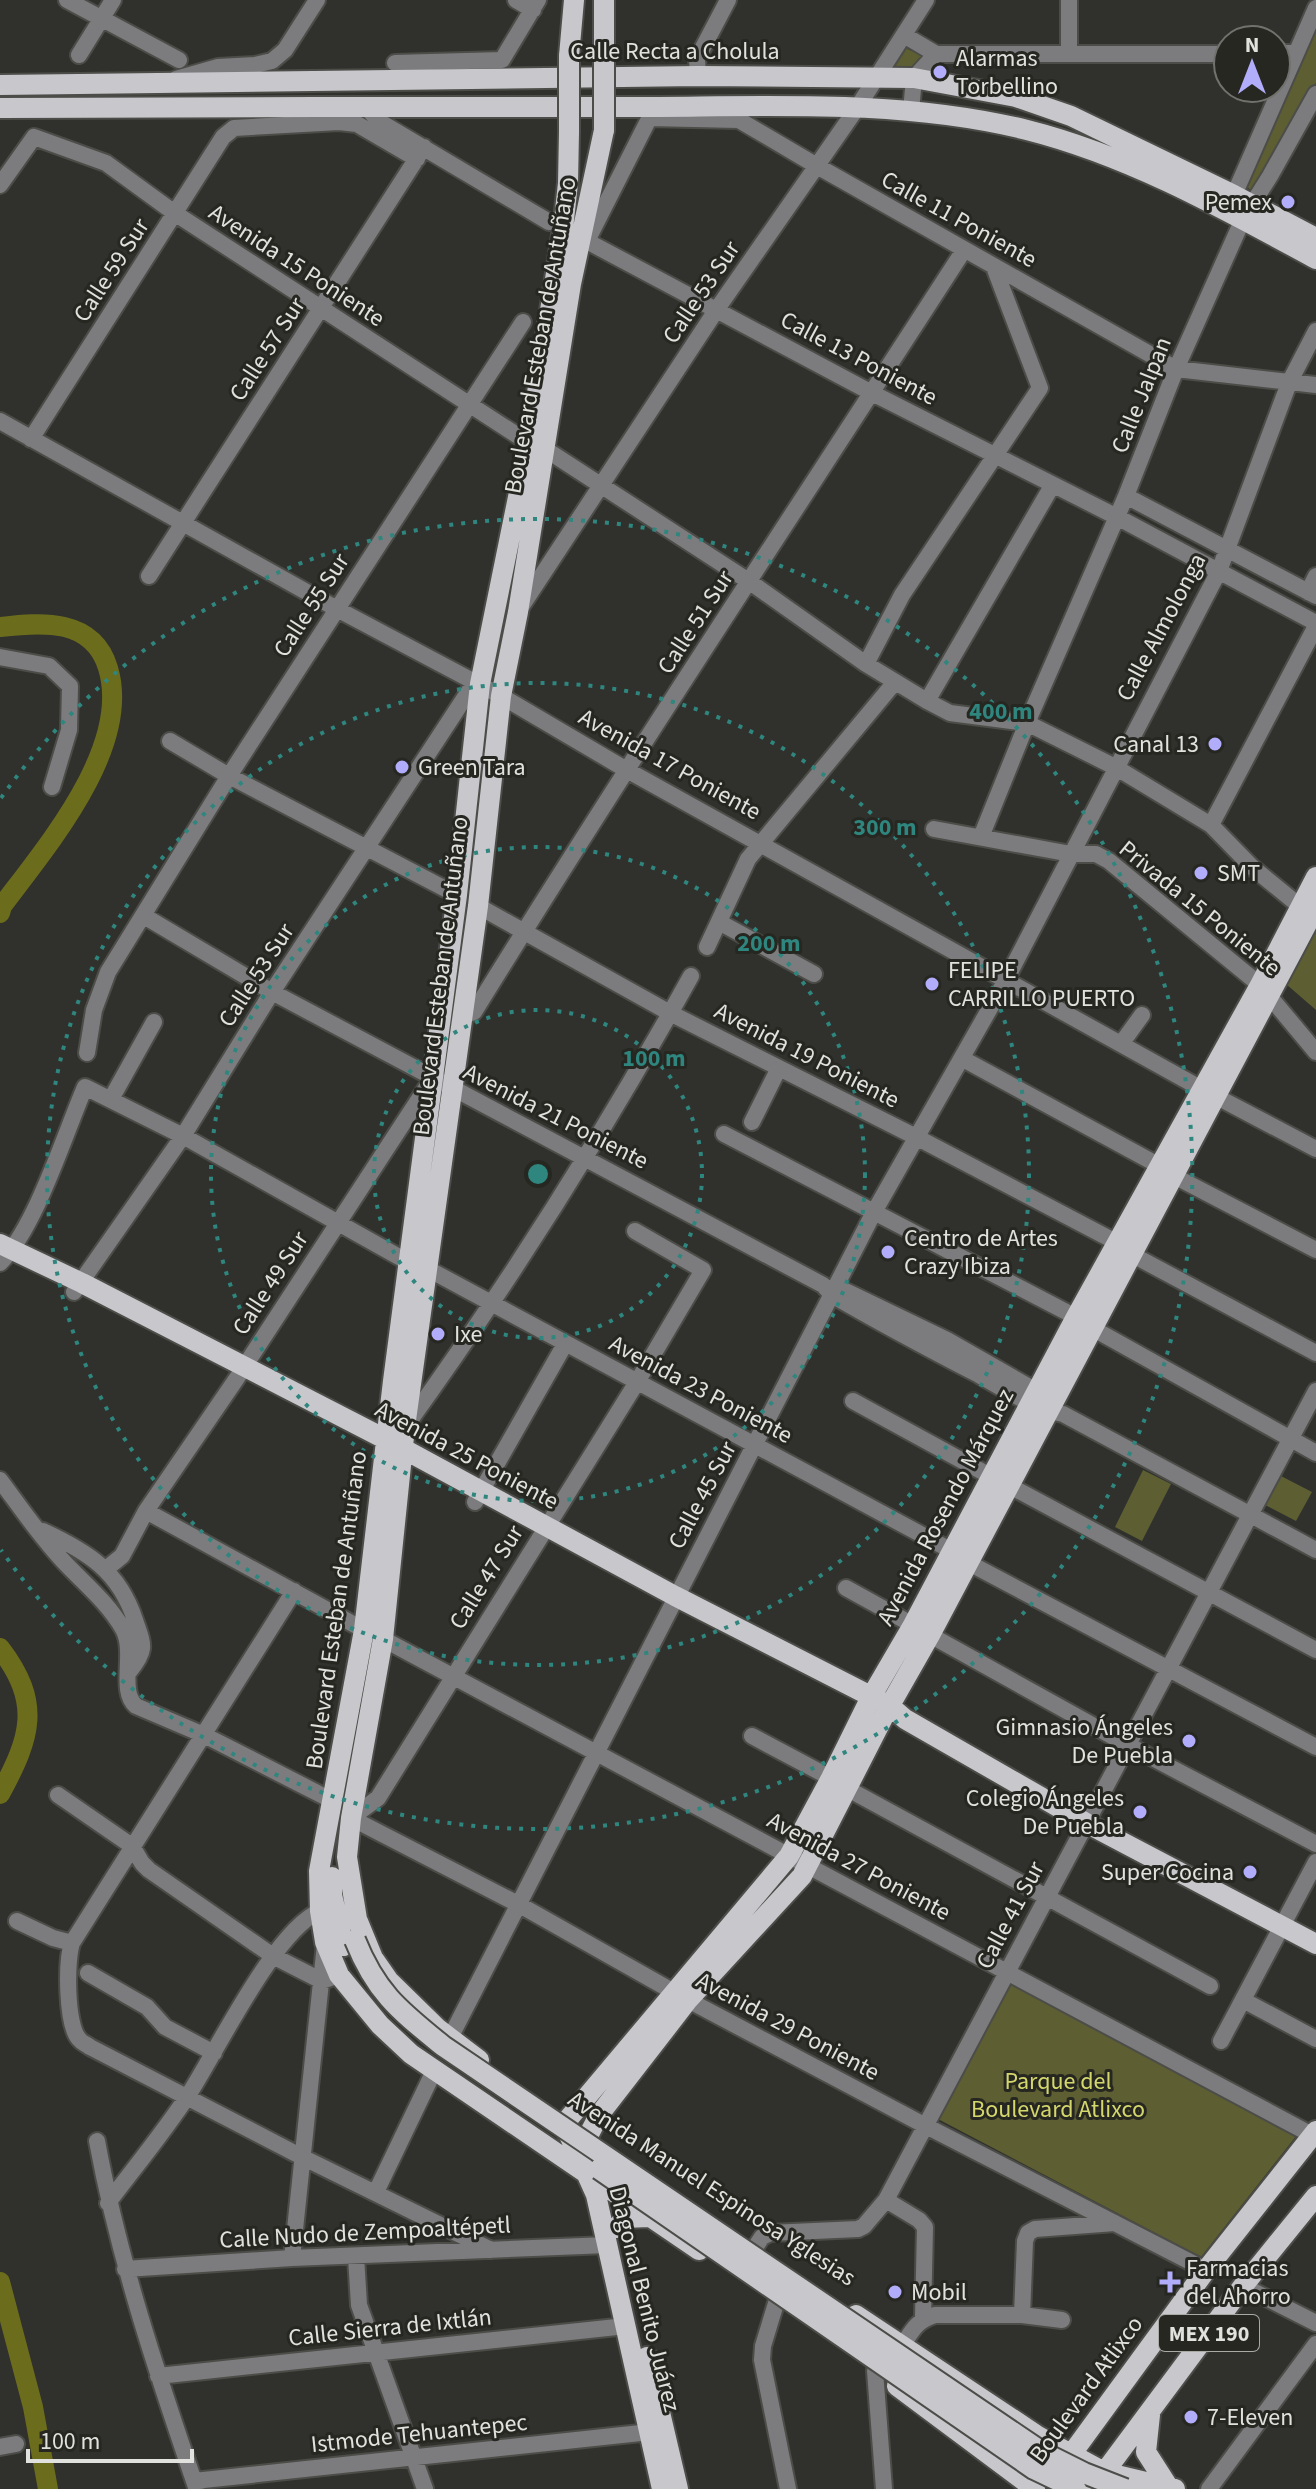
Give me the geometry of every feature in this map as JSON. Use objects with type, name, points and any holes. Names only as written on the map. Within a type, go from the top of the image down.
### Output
[{"type":"main road","name":"Boulevard Esteban de Antuñano","points":[[394,1451],[405,1427],[478,906],[501,696],[518,612],[568,183],[569,56],[574,0]]},
{"type":"main road","name":"Boulevard Esteban de Antuñano","points":[[351,1818],[394,1451],[408,1262],[457,895],[477,683],[537,446],[571,284],[584,240],[604,130],[604,0]]},
{"type":"main road","name":"Calle Recta a Cholula","points":[[0,85],[164,84],[697,67],[914,78],[1016,97],[1071,116],[1234,195],[1248,212],[1316,259]]},
{"type":"main road","name":"Calle Recta a Cholula","points":[[0,108],[365,106],[652,112],[721,107],[911,111],[966,117],[1029,130],[1107,155],[1316,238]]},
{"type":"main road","name":"Avenida Rosendo Márquez","points":[[564,2124],[681,1996],[802,1876],[798,1861],[883,1708],[1000,1481],[1046,1404],[1084,1322],[1208,1092],[1311,912],[1315,879]]},
{"type":"main road","name":"Avenida 25 Poniente","points":[[4,1254],[78,1287],[394,1451],[673,1601],[883,1708],[1086,1823],[1316,1944]]},
{"type":"main road","name":"Boulevard Esteban de Antuñano","points":[[333,1801],[374,1634]]},
{"type":"main road","name":"Avenida Manuel Espinosa Yglesias","points":[[333,1801],[319,1871],[320,1911],[341,1943],[330,1978],[434,2071],[603,2175],[754,2249],[1038,2436],[1071,2454],[1098,2481],[1172,2488]]},
{"type":"main road","points":[[333,1801],[332,1895],[341,1943],[355,1970],[385,2013],[437,2056],[1034,2469],[1076,2489]]},
{"type":"main road","name":"Avenida Manuel Espinosa Yglesias","points":[[351,1818],[347,1857],[357,1919],[373,1958],[389,1981],[450,2038],[586,2140]]},
{"type":"main road","points":[[347,1857],[341,1943],[395,2007],[443,2046],[1042,2452],[1125,2489]]},
{"type":"main road","name":"Avenida Rosendo Márquez","points":[[586,2140],[599,2115],[681,1996]]},
{"type":"main road","points":[[599,2115],[597,2128],[603,2149],[603,2175]]},
{"type":"main road","name":"Diagonal Benito Juárez","points":[[564,2124],[603,2175]]},
{"type":"main road","name":"Boulevard Atlixco","points":[[1045,2489],[1206,2270],[1314,2133]]},
{"type":"main road","name":"Diagonal Benito Juárez","points":[[586,2140],[603,2175],[626,2326],[662,2489]]},
{"type":"main road","name":"Avenida Manuel Espinosa Yglesias","points":[[603,2175],[649,2217],[777,2300],[1035,2489]]},
{"type":"main road","name":"MEX 190","points":[[1098,2481],[1243,2286],[1316,2196]]},
{"type":"main road","points":[[612,2236],[624,2218],[649,2217]]},
{"type":"main road","name":"Diagonal Benito Juárez","points":[[612,2236],[678,2489]]},
{"type":"main road","points":[[923,2405],[944,2374]]},
{"type":"main road","points":[[1150,2413],[1146,2452],[1172,2488]]},
{"type":"main road","points":[[995,2461],[1017,2489]]},
{"type":"street","points":[[67,0],[179,60]]},
{"type":"street","points":[[79,55],[113,0]]},
{"type":"street","points":[[164,84],[218,67],[272,61],[285,50],[317,0]]},
{"type":"street","points":[[395,63],[502,60],[536,5],[516,0]]},
{"type":"street","points":[[697,67],[728,0]]},
{"type":"street","name":"Calle 53 Sur","points":[[518,612],[717,309],[857,108],[926,0]]},
{"type":"street","points":[[1069,0],[1069,54]]},
{"type":"street","points":[[1234,195],[1316,8]]},
{"type":"street","points":[[904,35],[936,54],[1212,54]]},
{"type":"street","points":[[911,111],[914,78],[936,54]]},
{"type":"street","name":"Calle Jalpan","points":[[981,837],[1126,496],[1176,369],[1248,212],[1316,94]]},
{"type":"street","points":[[365,106],[380,122],[420,153],[549,222]]},
{"type":"street","name":"Calle 11 Poniente","points":[[721,107],[817,166],[1176,369]]},
{"type":"street","points":[[584,240],[652,112],[739,120]]},
{"type":"street","name":"Calle 59 Sur","points":[[31,439],[223,137],[234,128],[339,122],[357,124],[420,153]]},
{"type":"street","name":"Avenida 15 Poniente","points":[[0,185],[34,137],[106,163],[176,214],[321,309],[750,582]]},
{"type":"street","name":"Calle 57 Sur","points":[[149,576],[420,153]]},
{"type":"street","name":"Calle 13 Poniente","points":[[584,240],[1316,624]]},
{"type":"street","name":"Calle 51 Sur","points":[[463,1016],[474,1012],[625,769],[964,250]]},
{"type":"street","points":[[866,664],[902,595],[1040,388],[994,267]]},
{"type":"street","name":"Calle 55 Sur","points":[[87,1053],[94,1010],[108,972],[229,776],[523,322]]},
{"type":"street","name":"Calle Almolonga","points":[[1006,980],[1219,571],[1289,383],[1316,331]]},
{"type":"street","points":[[1176,369],[1316,385]]},
{"type":"street","name":"Avenida 17 Poniente","points":[[0,421],[337,609],[501,696],[625,769],[1121,1044],[1316,1149]]},
{"type":"street","points":[[927,701],[1052,486]]},
{"type":"street","points":[[1126,496],[1312,594],[1316,576]]},
{"type":"street","points":[[750,582],[866,664],[950,713],[1027,723],[1115,767],[1211,825],[1252,867],[1311,912]]},
{"type":"street","points":[[1211,825],[1316,624]]},
{"type":"street","points":[[0,657],[49,666],[70,686],[69,730],[52,787]]},
{"type":"street","points":[[707,947],[748,859],[895,682]]},
{"type":"street","name":"Calle 53 Sur","points":[[78,1287],[183,1136],[272,992],[477,683]]},
{"type":"street","points":[[170,741],[229,776],[457,895]]},
{"type":"street","name":"Privada 15 Poniente","points":[[934,829],[1071,854],[1096,854],[1109,861],[1265,990],[1316,1052]]},
{"type":"street","name":"Avenida 19 Poniente","points":[[478,906],[670,1013],[916,1137],[1316,1353]]},
{"type":"street","name":"Avenida 21 Poniente","points":[[144,916],[272,992],[432,1079],[831,1289],[947,1340],[1046,1404],[1316,1550]]},
{"type":"street","points":[[719,922],[814,974]]},
{"type":"street","points":[[405,1427],[492,1303],[584,1157],[691,976]]},
{"type":"street","name":"Calle 45 Sur","points":[[450,2038],[673,1601],[757,1445],[831,1289],[1006,980]]},
{"type":"street","points":[[1121,1044],[1142,1015]]},
{"type":"street","points":[[111,1099],[154,1022]]},
{"type":"street","points":[[963,1059],[1316,1250]]},
{"type":"street","points":[[752,1122],[779,1068]]},
{"type":"street","name":"Calle 49 Sur","points":[[146,1511],[241,1372],[432,1079]]},
{"type":"street","points":[[4,1254],[31,1217],[85,1087],[183,1136],[408,1262]]},
{"type":"street","points":[[724,1134],[1084,1322],[1316,1453]]},
{"type":"street","name":"Calle 47 Sur","points":[[351,1818],[378,1798],[637,1382],[703,1270],[635,1231]]},
{"type":"street","name":"Avenida 23 Poniente","points":[[428,1269],[1316,1747]]},
{"type":"street","points":[[478,1496],[565,1344]]},
{"type":"street","name":"Calle 41 Sur","points":[[754,2249],[762,2237],[770,2233],[858,2229],[886,2200],[1316,1391]]},
{"type":"street","points":[[853,1401],[1316,1650]]},
{"type":"street","points":[[0,1480],[64,1562],[102,1600],[124,1631],[129,1644],[129,1700],[333,1801]]},
{"type":"street","points":[[106,1569],[122,1556],[146,1511]]},
{"type":"street","name":"Avenida 27 Poniente","points":[[146,1511],[1006,1972],[1314,2133]]},
{"type":"street","points":[[38,1529],[73,1546],[106,1569],[128,1598],[143,1643],[142,1656],[129,1672]]},
{"type":"street","points":[[846,1588],[1128,1745],[1316,1844]]},
{"type":"street","points":[[294,1591],[72,1943],[67,1971],[73,2025],[78,2039],[304,2158],[491,2250]]},
{"type":"street","points":[[752,1736],[1210,1986]]},
{"type":"street","points":[[58,1795],[132,1846],[149,1870],[273,1956],[330,1978],[292,2258]]},
{"type":"street","name":"Avenida 29 Poniente","points":[[351,1818],[518,1904],[681,1996],[924,2125],[1206,2270]]},
{"type":"street","points":[[1221,2041],[1316,1862]]},
{"type":"street","points":[[108,2203],[188,2096],[273,1956],[295,1927],[306,1917],[320,1911]]},
{"type":"street","points":[[17,1921],[53,1938],[72,1943]]},
{"type":"street","points":[[88,1973],[147,2007],[165,2027],[214,2053]]},
{"type":"street","points":[[1243,2000],[1316,2039]]},
{"type":"street","points":[[376,2192],[434,2071]]},
{"type":"street","points":[[97,2141],[108,2203],[125,2269],[195,2485]]},
{"type":"street","points":[[886,2200],[925,2227],[923,2318]]},
{"type":"street","points":[[1022,2315],[1025,2241],[1028,2233],[1035,2229],[1117,2223]]},
{"type":"street","name":"Calle Nudo de Zempoaltépetl","points":[[125,2269],[491,2250],[612,2236]]},
{"type":"street","points":[[356,2257],[359,2305],[425,2489]]},
{"type":"street","points":[[1243,2286],[1316,2323]]},
{"type":"street","points":[[777,2300],[763,2346],[762,2360],[788,2489]]},
{"type":"street","points":[[902,2346],[923,2318],[935,2315],[1022,2315],[1062,2320]]},
{"type":"street","name":"Calle Sierra de Ixtlán","points":[[158,2376],[626,2326]]},
{"type":"street","points":[[1209,2489],[1316,2344]]},
{"type":"street","points":[[875,2371],[884,2489]]},
{"type":"street","name":"Istmode Tehuantepec","points":[[195,2485],[650,2432]]},
{"type":"green space","points":[[1316,19],[1316,83],[1256,193],[1243,185],[1279,104],[1292,104],[1292,74]]},
{"type":"green space","points":[[905,48],[924,56],[919,68],[894,68],[896,58]]},
{"type":"green space","points":[[1316,929],[1316,1010],[1286,984]]},
{"type":"green space","points":[[1143,1470],[1171,1484],[1142,1541],[1115,1527]]},
{"type":"green space","points":[[1281,1476],[1312,1492],[1296,1521],[1265,1505]]},
{"type":"green space","name":"Parque del Boulevard Atlixco","points":[[1009,1981],[1297,2135],[1201,2257],[936,2118]]},
{"type":"waterway","points":[[0,627],[32,624],[64,627],[91,640],[108,668],[112,698],[108,730],[81,794],[0,913]]},
{"type":"waterway","points":[[0,1648],[22,1686],[27,1703],[25,1737],[0,1794]]},
{"type":"waterway","points":[[0,2282],[33,2407],[48,2489]]},
{"type":"place","name":"Alarmas Torbellino","points":[[940,72]]},
{"type":"place","name":"Pemex","points":[[1288,202]]},
{"type":"place","name":"Canal 13","points":[[1215,744]]},
{"type":"place","name":"Green Tara","points":[[402,767]]},
{"type":"place","name":"SMT","points":[[1201,873]]},
{"type":"place","name":"FELIPE CARRILLO PUERTO","points":[[932,984]]},
{"type":"place","name":"Centro de Artes Crazy Ibiza","points":[[888,1252]]},
{"type":"place","name":"Ixe","points":[[438,1334]]},
{"type":"place","name":"Gimnasio Ángeles De Puebla","points":[[1189,1741]]},
{"type":"place","name":"Colegio Ángeles De Puebla","points":[[1140,1812]]},
{"type":"place","name":"Super Cocina","points":[[1250,1872]]},
{"type":"place","name":"Farmacias del Ahorro","points":[[1170,2282]]},
{"type":"place","name":"Mobil","points":[[895,2292]]},
{"type":"place","name":"7-Eleven","points":[[1191,2417]]}]
